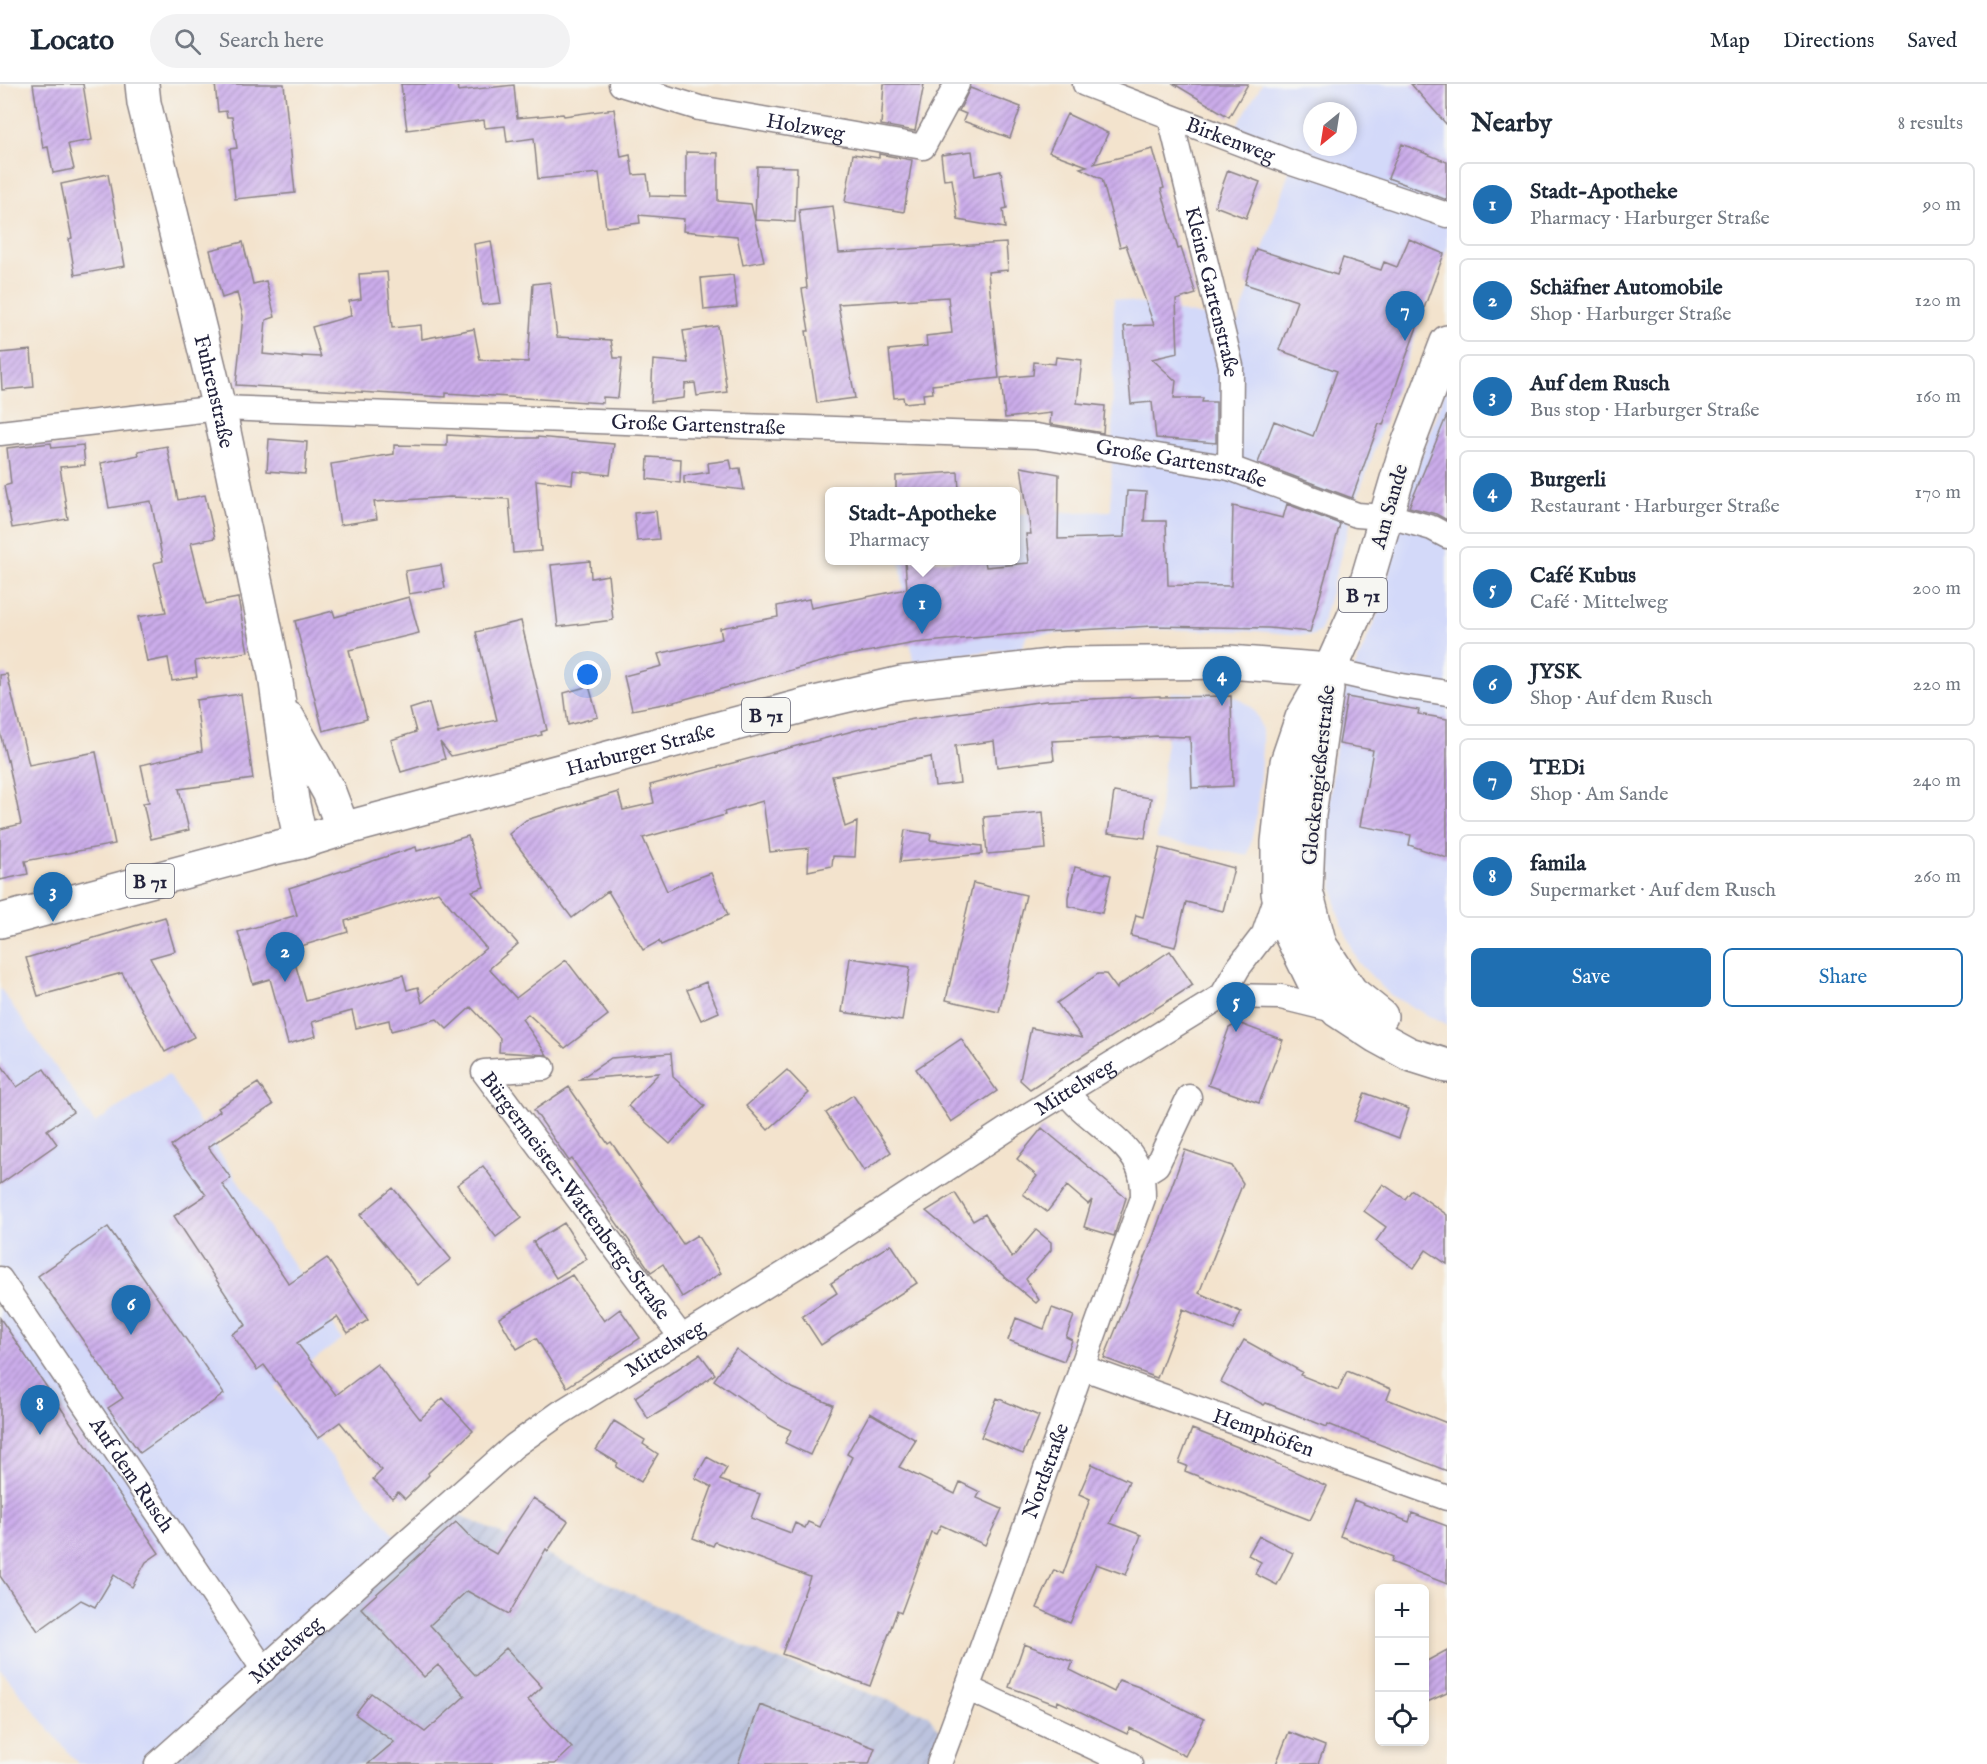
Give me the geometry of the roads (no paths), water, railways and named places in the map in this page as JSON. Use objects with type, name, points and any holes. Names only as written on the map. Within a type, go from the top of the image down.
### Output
[{"type":"main road","name":"Fuhrenstraße","points":[[142,84],[144,103],[219,408],[280,703],[292,800],[301,842]]},
{"type":"main road","name":"Am Sande","points":[[1330,670],[1361,601],[1405,452],[1447,342]]},
{"type":"main road","name":"Harburger Straße","points":[[0,921],[810,704],[901,683],[1067,664],[1229,662],[1330,670]]},
{"type":"main road","name":"Glockengießerstraße","points":[[1330,670],[1302,718],[1287,762],[1278,842],[1278,893],[1287,927],[1317,988],[1338,1011],[1376,1036],[1410,1054],[1447,1066]]},
{"type":"main road","name":"Glockengießerstraße","points":[[1330,670],[1309,816],[1306,891],[1320,945],[1351,992],[1403,1033],[1447,1054]]},
{"type":"main road","name":"Fuhrenstraße","points":[[280,703],[329,792],[343,829]]},
{"type":"street","name":"Holzweg","points":[[621,84],[699,108],[923,147],[957,84]]},
{"type":"street","name":"Birkenweg","points":[[1084,84],[1292,163],[1447,215]]},
{"type":"street","name":"Kleine Gartenstraße","points":[[1170,117],[1231,366],[1230,468]]},
{"type":"street","name":"Große Gartenstraße","points":[[0,433],[219,408],[1036,436],[1230,468],[1357,515],[1387,516],[1432,528],[1447,536]]},
{"type":"street","points":[[1330,670],[1396,685],[1447,693]]},
{"type":"street","name":"Mittelweg","points":[[157,1764],[514,1446],[560,1413],[826,1248],[1066,1092],[1222,996],[1238,968],[1264,934],[1278,893]]},
{"type":"street","points":[[1222,996],[1281,997],[1338,1011]]},
{"type":"street","name":"Bürgermeister-Wattenberg-Straße","points":[[543,1068],[484,1072],[682,1338]]},
{"type":"street","points":[[1066,1092],[1075,1104],[1132,1155],[1141,1175],[1157,1165],[1189,1096]]},
{"type":"street","name":"Nordstraße","points":[[939,1764],[1143,1198],[1141,1175]]},
{"type":"street","name":"Auf dem Rusch","points":[[0,1279],[264,1670]]},
{"type":"street","name":"Hemphöfen","points":[[1081,1367],[1447,1498]]},
{"type":"street","points":[[968,1688],[1130,1764]]},
{"type":"place","name":"TEDi","points":[[1405,341]]},
{"type":"place","name":"Stadt-Apotheke","points":[[922,634]]},
{"type":"place","name":"Burgerli","points":[[1222,706]]},
{"type":"place","name":"Auf dem Rusch","points":[[53,922]]},
{"type":"place","name":"Schäfner Automobile","points":[[285,982]]},
{"type":"place","name":"Café Kubus","points":[[1236,1032]]},
{"type":"place","name":"JYSK","points":[[131,1335]]},
{"type":"place","name":"famila","points":[[40,1435]]}]
